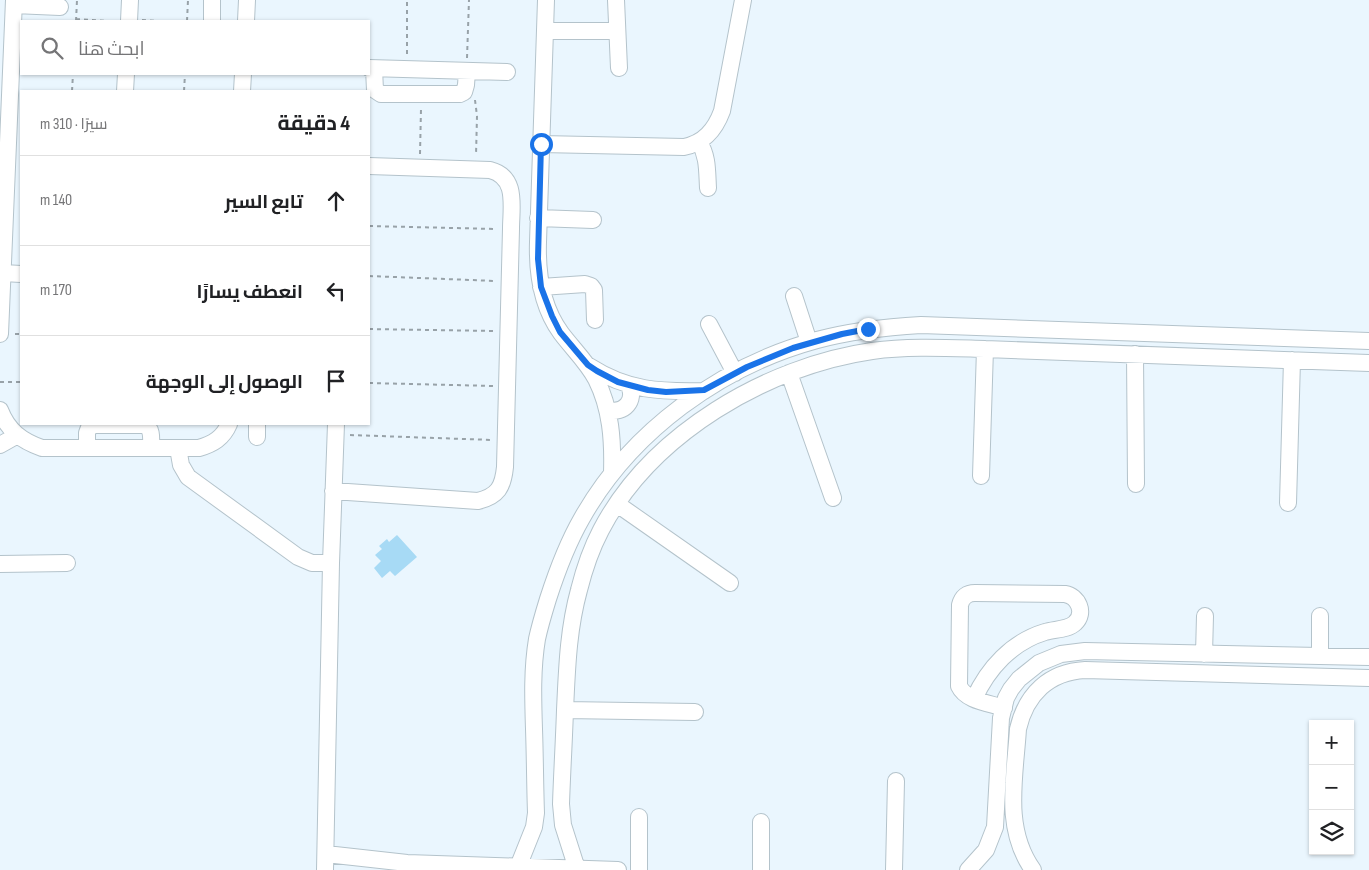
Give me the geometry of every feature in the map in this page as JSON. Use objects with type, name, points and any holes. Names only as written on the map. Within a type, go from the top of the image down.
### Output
[{"type":"street","points":[[129,20],[130,0]]},
{"type":"street","points":[[212,0],[212,20]]},
{"type":"street","points":[[246,0],[246,20]]},
{"type":"street","points":[[546,0],[538,218],[538,259],[541,287],[560,332],[588,365],[596,379],[608,410],[612,431],[612,473]]},
{"type":"street","points":[[616,0],[619,68]]},
{"type":"street","points":[[541,144],[684,147],[699,142],[716,126],[722,111],[743,0]]},
{"type":"street","points":[[0,334],[3,273],[15,135],[14,2],[60,7]]},
{"type":"street","points":[[545,31],[617,31]]},
{"type":"street","points":[[467,71],[465,89],[460,94],[421,94],[378,92],[374,87],[372,68],[507,72]]},
{"type":"street","points":[[125,90],[126,75]]},
{"type":"street","points":[[242,90],[244,75]]},
{"type":"street","points":[[699,142],[704,150],[706,159],[708,188]]},
{"type":"street","points":[[334,491],[478,501],[490,498],[503,481],[509,332],[511,192],[509,184],[497,172],[476,169],[370,166]]},
{"type":"street","points":[[538,218],[593,220]]},
{"type":"street","points":[[3,273],[20,274]]},
{"type":"street","points":[[541,287],[584,284],[591,286],[594,290],[595,320]]},
{"type":"street","points":[[794,296],[809,342]]},
{"type":"street","points":[[709,324],[735,373]]},
{"type":"street","points":[[518,867],[536,819],[534,658],[542,619],[554,579],[571,538],[595,496],[612,473],[645,438],[704,390],[770,356],[809,342],[842,334],[895,326],[922,325],[1365,341],[1364,363],[922,347],[872,351],[822,362],[789,373],[736,398],[697,424],[644,471],[618,504],[601,530],[585,568],[579,590],[567,654],[561,815],[577,869]]},
{"type":"street","points":[[1014,350],[1016,328]]},
{"type":"street","points":[[981,476],[985,349]]},
{"type":"street","points":[[1135,354],[1136,484]]},
{"type":"street","points":[[1288,503],[1292,360]]},
{"type":"street","points":[[588,365],[608,377],[629,385],[666,392],[704,390]]},
{"type":"street","points":[[789,373],[833,498]]},
{"type":"street","points":[[608,410],[618,411],[628,405],[632,396],[629,385]]},
{"type":"street","points":[[0,410],[7,425],[16,436],[28,444],[42,448],[198,448],[210,445],[219,439],[229,425]]},
{"type":"street","points":[[87,448],[87,433],[90,425],[145,425],[151,431],[151,448]]},
{"type":"street","points":[[336,429],[331,564],[326,862],[389,862],[618,870]]},
{"type":"street","points":[[0,445],[16,436]]},
{"type":"street","points":[[178,448],[181,465],[188,477],[298,557],[312,563],[331,564]]},
{"type":"street","points":[[618,504],[730,583]]},
{"type":"street","points":[[0,564],[67,563]]},
{"type":"street","points":[[974,699],[986,677],[1001,658],[1021,642],[1076,622],[1079,608],[1075,598],[1065,594],[975,593],[965,596],[960,605],[958,682],[963,693],[974,699],[1004,708]]},
{"type":"street","points":[[1204,654],[1206,616]]},
{"type":"street","points":[[1320,616],[1320,656]]},
{"type":"street","points":[[1039,634],[1048,658]]},
{"type":"street","points":[[968,870],[986,850],[995,826],[1001,718],[1010,690],[1029,670],[1048,658],[1079,652],[1369,657]]},
{"type":"street","points":[[1033,870],[1022,853],[1013,821],[1018,729],[1021,716],[1030,699],[1036,691],[1051,679],[1067,672],[1085,670],[1369,678]]},
{"type":"street","points":[[565,710],[695,712]]},
{"type":"street","points":[[894,870],[896,781]]},
{"type":"street","points":[[639,817],[639,870]]},
{"type":"street","points":[[761,870],[762,822]]},
{"type":"path","points":[[76,0],[76,20]]},
{"type":"path","points":[[187,20],[188,0]]},
{"type":"path","points":[[407,69],[408,0]]},
{"type":"path","points":[[467,71],[469,0]]},
{"type":"path","points":[[72,90],[73,75]]},
{"type":"path","points":[[184,90],[185,75]]},
{"type":"path","points":[[465,89],[471,93],[476,102],[476,169]]},
{"type":"path","points":[[420,167],[421,94]]},
{"type":"path","points":[[370,226],[510,230]]},
{"type":"path","points":[[370,276],[509,282]]},
{"type":"path","points":[[370,329],[509,332]]},
{"type":"path","points":[[0,382],[20,382]]},
{"type":"path","points":[[370,383],[507,386]]},
{"type":"path","points":[[336,429],[506,440]]},
{"type":"building","points":[[397,535],[417,557],[395,576],[390,571],[382,578],[374,568],[381,561],[375,555],[382,549],[379,546],[387,539],[389,542]]},
{"type":"route","points":[[541,144],[538,242],[541,287],[560,332],[588,365],[597,371],[618,382],[648,390],[666,392],[704,390],[770,356],[816,340],[868,329]]}]
